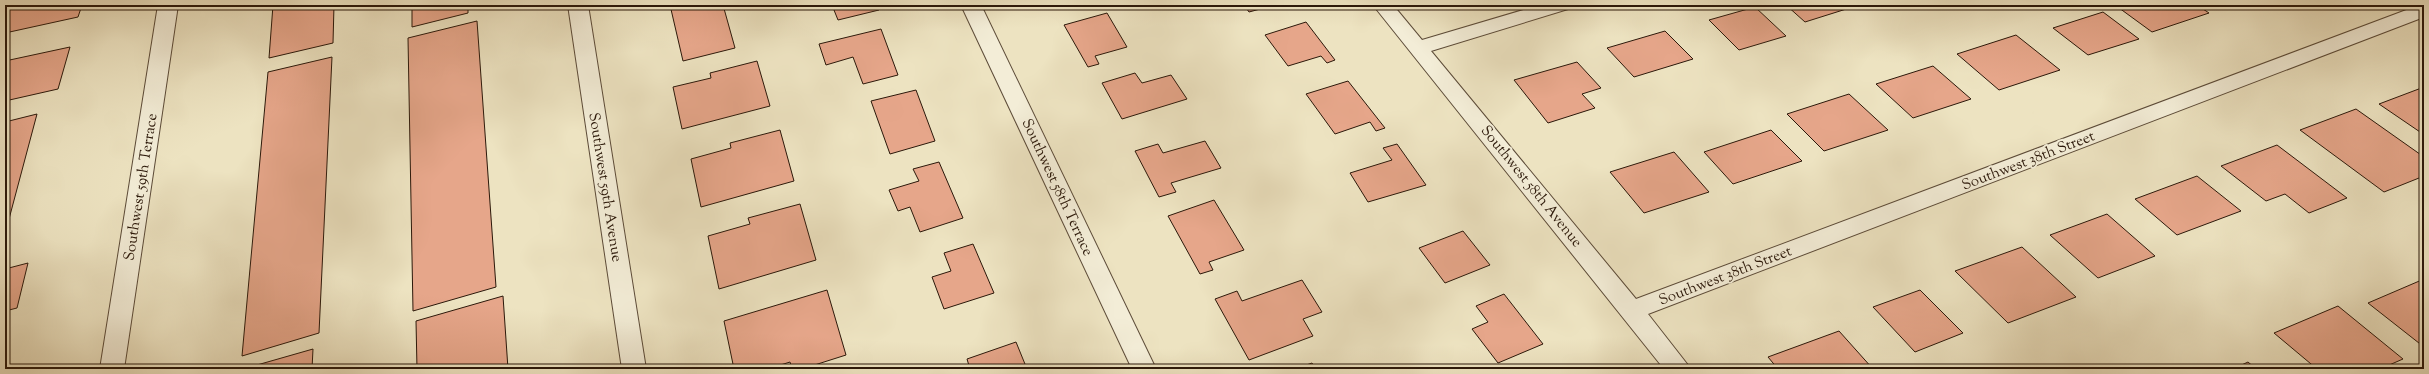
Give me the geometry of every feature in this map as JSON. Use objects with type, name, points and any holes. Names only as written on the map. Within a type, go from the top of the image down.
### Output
[{"type":"street","name":"Southwest 59th Terrace","points":[[112,369],[168,5]]},
{"type":"street","name":"Southwest 59th Avenue","points":[[578,5],[634,369]]},
{"type":"street","name":"Southwest 58th Terrace","points":[[971,5],[1144,369]]},
{"type":"street","name":"Southwest 58th Avenue","points":[[1383,5],[1633,310],[1679,369]]},
{"type":"street","points":[[1419,48],[1561,5]]},
{"type":"street","name":"Southwest 38th Street","points":[[1633,310],[2424,10]]},
{"type":"building","points":[[5,5],[82,5],[78,17],[5,33]]},
{"type":"building","points":[[273,5],[334,5],[333,43],[269,58]]},
{"type":"building","points":[[412,5],[468,5],[468,13],[412,27]]},
{"type":"building","points":[[670,5],[723,5],[735,48],[683,61]]},
{"type":"building","points":[[832,5],[877,5],[879,10],[838,20]]},
{"type":"building","points":[[1244,5],[1275,5],[1249,12]]},
{"type":"building","points":[[1786,5],[1859,5],[1805,22]]},
{"type":"building","points":[[2115,5],[2197,5],[2209,13],[2152,32]]},
{"type":"building","points":[[1755,7],[1786,36],[1739,50],[1709,20]]},
{"type":"building","points":[[2103,12],[2139,39],[2088,55],[2053,28]]},
{"type":"building","points":[[1107,13],[1127,47],[1095,56],[1099,64],[1088,67],[1064,25]]},
{"type":"building","points":[[477,21],[496,287],[413,311],[408,38]]},
{"type":"building","points":[[1306,22],[1335,60],[1327,63],[1321,56],[1288,66],[1265,35]]},
{"type":"building","points":[[881,29],[898,75],[863,84],[853,57],[826,65],[819,44]]},
{"type":"building","points":[[1665,31],[1693,59],[1634,77],[1607,48]]},
{"type":"building","points":[[2016,35],[2060,70],[1999,90],[1957,54]]},
{"type":"building","points":[[70,47],[58,89],[5,101],[5,61]]},
{"type":"building","points":[[332,57],[319,333],[242,356],[268,72]]},
{"type":"building","points":[[757,61],[770,106],[682,129],[673,87],[711,78],[710,73]]},
{"type":"building","points":[[1577,62],[1601,88],[1582,94],[1595,108],[1548,123],[1514,80]]},
{"type":"building","points":[[1933,66],[1971,99],[1913,118],[1876,84]]},
{"type":"building","points":[[1135,73],[1142,83],[1171,75],[1187,99],[1122,119],[1102,83]]},
{"type":"building","points":[[1348,81],[1385,128],[1376,131],[1370,122],[1335,134],[1306,94]]},
{"type":"building","points":[[2424,87],[2423,134],[2379,104]]},
{"type":"building","points":[[916,90],[935,141],[890,154],[871,101]]},
{"type":"building","points":[[1849,94],[1888,130],[1824,151],[1787,114]]},
{"type":"building","points":[[2356,109],[2424,157],[2424,176],[2384,192],[2300,130]]},
{"type":"building","points":[[37,114],[5,234],[5,122]]},
{"type":"building","points":[[780,130],[794,181],[701,207],[691,159],[731,148],[730,143]]},
{"type":"building","points":[[1771,130],[1802,161],[1733,184],[1704,152]]},
{"type":"building","points":[[1205,141],[1221,168],[1171,183],[1176,192],[1159,197],[1135,151],[1158,144],[1163,153]]},
{"type":"building","points":[[1397,144],[1426,185],[1368,202],[1350,173],[1392,160],[1383,148]]},
{"type":"building","points":[[2277,145],[2347,198],[2309,213],[2285,194],[2266,201],[2221,166]]},
{"type":"building","points":[[1674,152],[1709,192],[1644,213],[1610,172]]},
{"type":"building","points":[[939,162],[963,218],[920,232],[910,207],[898,211],[889,190],[919,181],[913,169]]},
{"type":"building","points":[[2197,176],[2241,211],[2177,235],[2135,199]]},
{"type":"building","points":[[1214,200],[1244,250],[1209,262],[1213,270],[1200,274],[1168,216]]},
{"type":"building","points":[[800,204],[816,260],[719,289],[708,236],[750,224],[748,218]]},
{"type":"building","points":[[2107,214],[2155,256],[2098,278],[2050,235]]},
{"type":"building","points":[[1463,231],[1490,265],[1445,283],[1419,248]]},
{"type":"building","points":[[973,244],[994,293],[944,309],[932,277],[951,271],[944,253]]},
{"type":"building","points":[[2022,247],[2076,297],[2008,323],[1955,271]]},
{"type":"building","points":[[28,263],[17,308],[5,311],[5,269]]},
{"type":"building","points":[[2424,279],[2424,347],[2368,303]]},
{"type":"building","points":[[1302,280],[1322,312],[1303,319],[1313,336],[1249,360],[1215,299],[1237,291],[1242,301]]},
{"type":"building","points":[[827,290],[846,355],[802,369],[792,369],[790,362],[768,369],[734,369],[724,321]]},
{"type":"building","points":[[1920,290],[1963,333],[1915,352],[1873,307]]},
{"type":"building","points":[[1504,294],[1543,344],[1498,363],[1472,329],[1488,322],[1476,306]]},
{"type":"building","points":[[503,296],[508,369],[417,369],[416,321]]},
{"type":"building","points":[[2338,306],[2403,359],[2380,369],[2317,369],[2274,333]]},
{"type":"building","points":[[1839,331],[1873,369],[1778,369],[1768,357]]},
{"type":"building","points":[[1016,342],[1027,369],[970,369],[967,359]]},
{"type":"building","points":[[313,349],[312,369],[243,369]]},
{"type":"building","points":[[2248,362],[2256,369],[2233,369]]},
{"type":"building","points":[[1312,363],[1316,369],[1295,369]]}]
